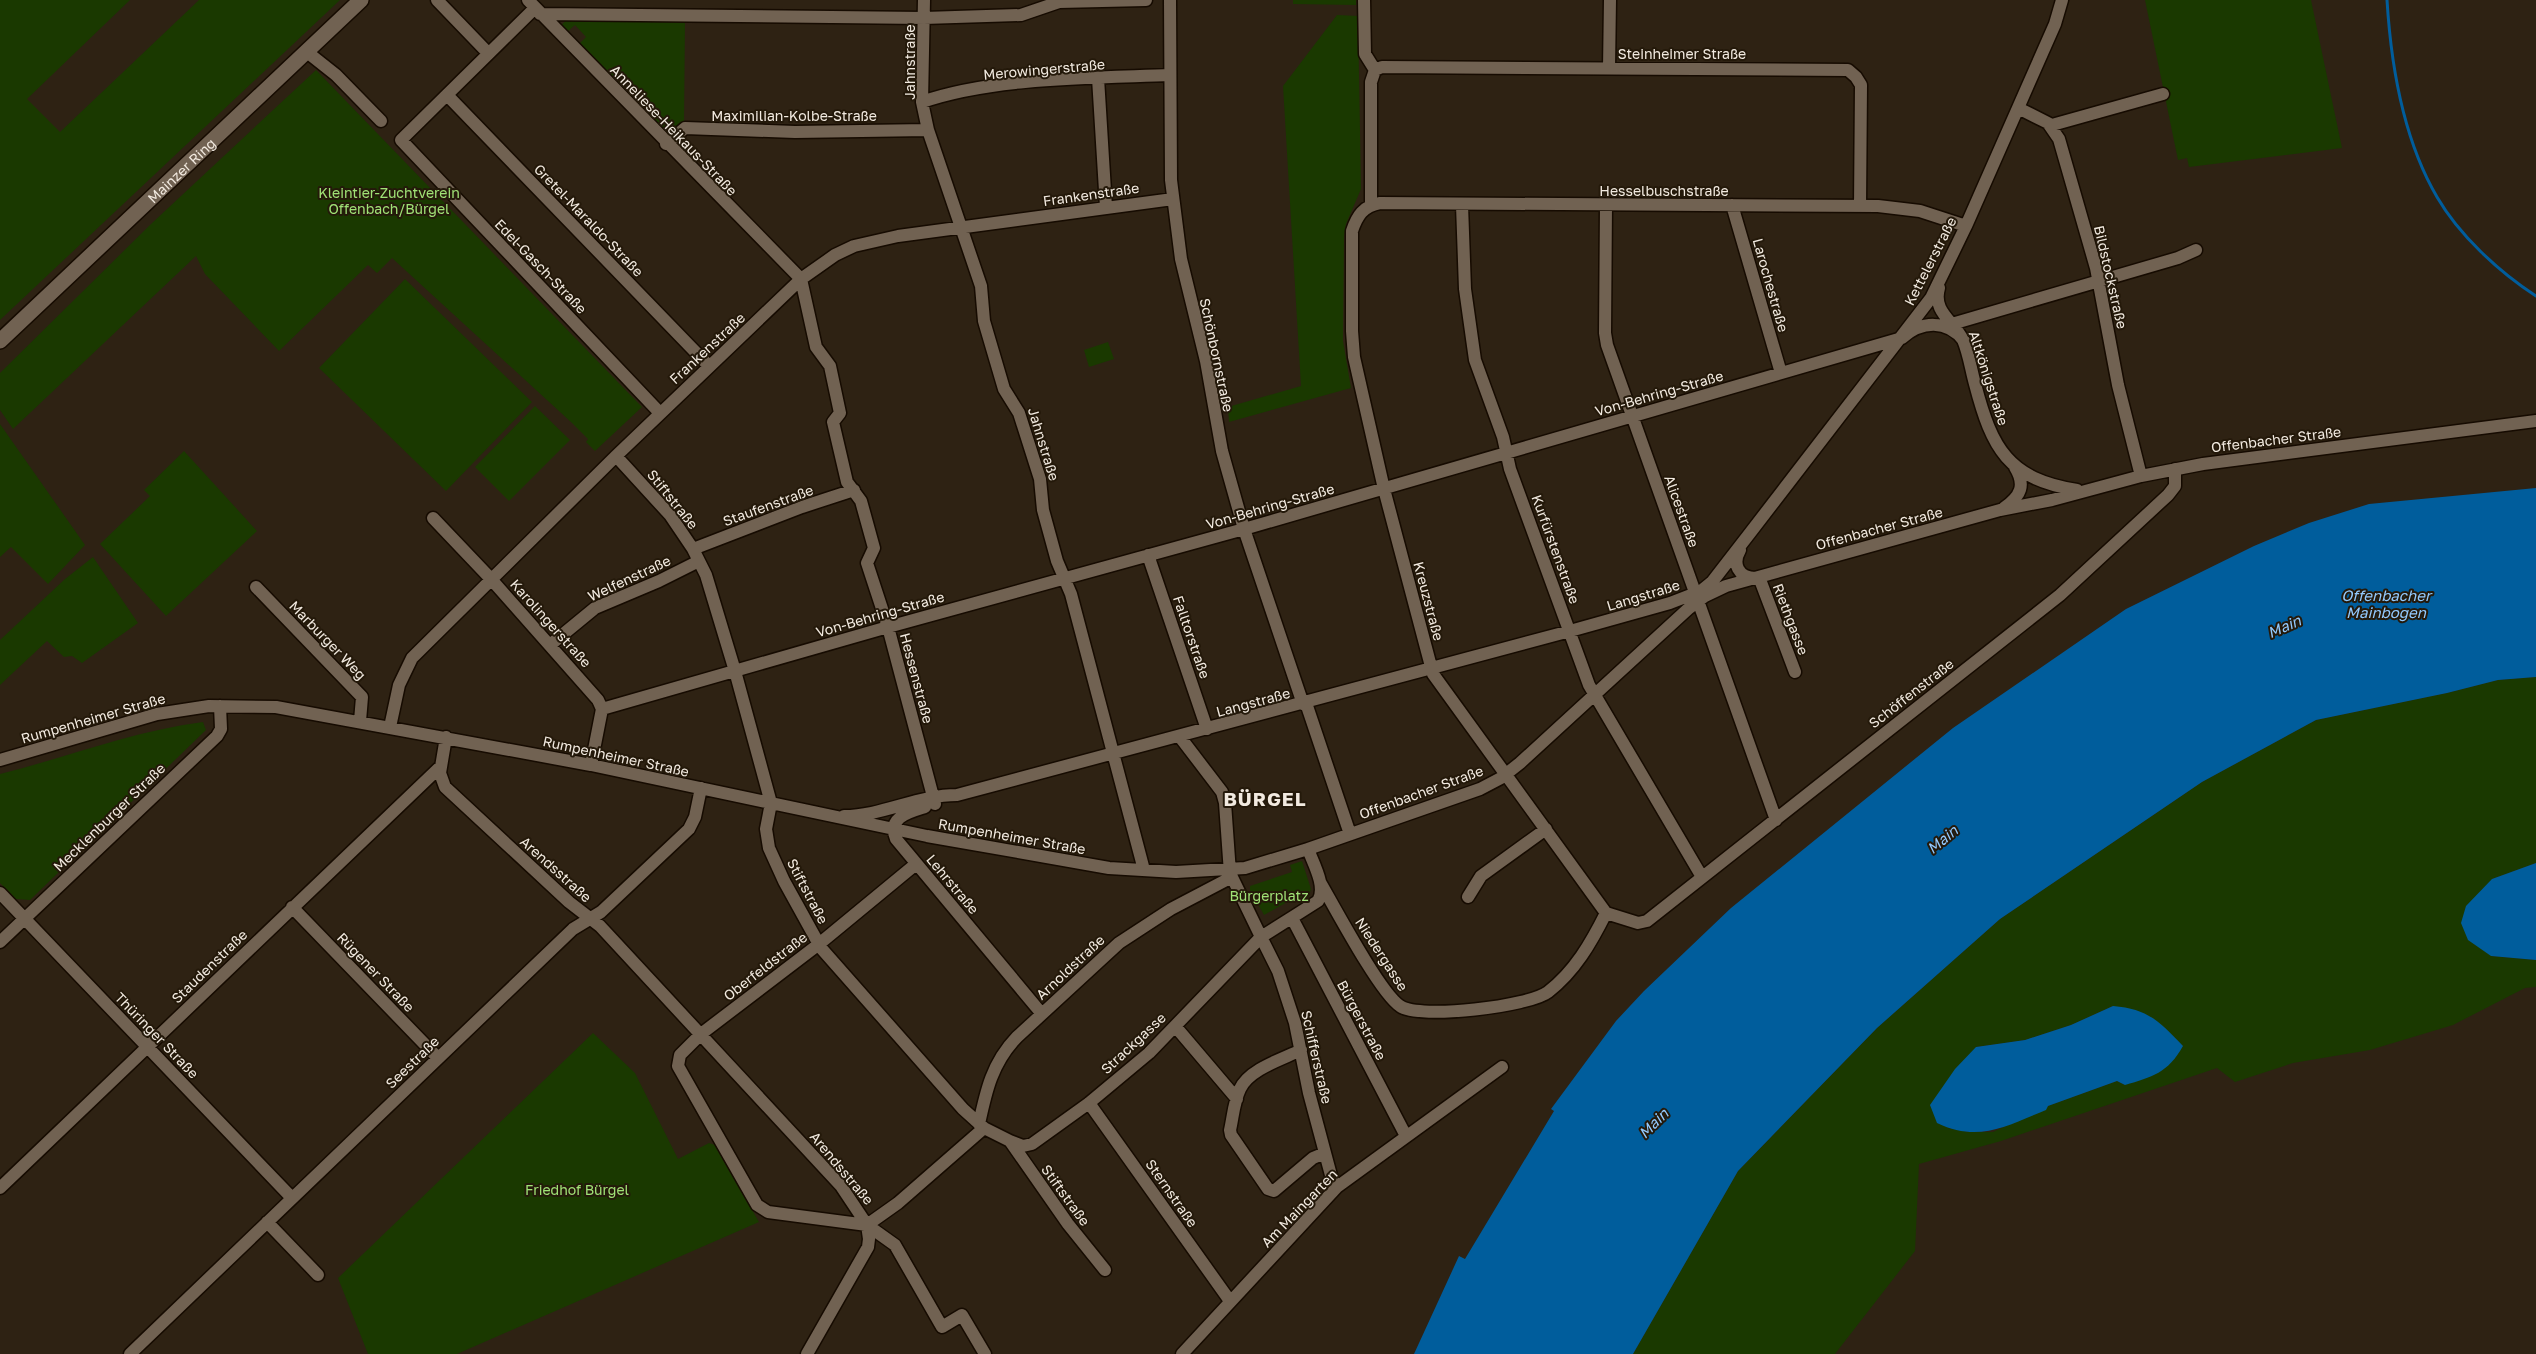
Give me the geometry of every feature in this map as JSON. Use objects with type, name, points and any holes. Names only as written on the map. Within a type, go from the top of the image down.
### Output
[{"type":"street","name":"Mainzer Ring","points":[[0,341],[361,0]]},
{"type":"street","points":[[437,0],[488,53]]},
{"type":"street","name":"Jahnstraße","points":[[924,0],[922,102],[928,130],[982,290],[983,316],[1002,381],[1020,413],[1040,478],[1043,510],[1071,594],[1144,870]]},
{"type":"street","points":[[447,95],[534,7],[924,18],[1021,15],[1059,2],[1146,0]]},
{"type":"street","name":"Schönbornstraße","points":[[1170,0],[1173,199],[1180,259],[1204,354],[1220,443],[1244,530],[1350,834]]},
{"type":"street","points":[[1364,0],[1365,54],[1375,70],[1371,82],[1366,207]]},
{"type":"street","points":[[1609,68],[1610,0]]},
{"type":"street","name":"Kettelerstraße","points":[[2055,24],[2062,0]]},
{"type":"street","name":"Kettelerstraße","points":[[1698,597],[1712,582],[1925,308],[1944,274],[2055,24],[2069,0]]},
{"type":"street","name":"Anneliese-Heikaus-Straße","points":[[534,7],[666,144],[801,279]]},
{"type":"street","points":[[307,52],[336,75],[381,121]]},
{"type":"street","name":"Steinheimer Straße","points":[[1375,70],[1382,68],[1844,69],[1851,72],[1861,85],[1860,206]]},
{"type":"street","name":"Merowingerstraße","points":[[922,102],[946,94],[1011,85],[1098,78],[1170,75]]},
{"type":"street","points":[[1098,78],[1106,207]]},
{"type":"street","points":[[2018,108],[2052,126],[2163,94]]},
{"type":"street","name":"Edel-Gasch-Straße","points":[[447,95],[401,140],[660,413]]},
{"type":"street","name":"Gretel-Maraldo-Straße","points":[[447,95],[709,366]]},
{"type":"street","name":"Bildstockstraße","points":[[2052,126],[2059,139],[2099,281],[2118,385],[2141,476]]},
{"type":"street","name":"Maximilian-Kolbe-Straße","points":[[666,144],[685,128],[795,132],[928,130]]},
{"type":"street","name":"Frankenstraße","points":[[390,727],[399,685],[412,658],[709,366],[801,279],[835,255],[862,244],[898,236],[1173,199]]},
{"type":"street","name":"Hesselbuschstraße","points":[[1366,207],[1462,205],[1860,206],[1915,210],[1938,215],[1966,226]]},
{"type":"street","name":"Kurfürstenstraße","points":[[1462,205],[1465,290],[1473,353],[1507,453],[1510,469],[1594,695],[1702,877]]},
{"type":"street","name":"Alicestraße","points":[[1606,205],[1605,340],[1776,820]]},
{"type":"street","name":"Larochestraße","points":[[1732,205],[1781,373]]},
{"type":"street","name":"Kreuzstraße","points":[[1366,207],[1356,220],[1352,231],[1352,342],[1369,428],[1431,668],[1436,678],[1505,775],[1606,913]]},
{"type":"street","name":"Von-Behring-Straße","points":[[602,709],[888,627],[1244,530],[1902,338],[1923,326],[1948,325],[2178,258],[2196,250]]},
{"type":"street","name":"Altkönigstraße","points":[[1944,274],[1937,300],[1948,325],[1964,341],[1987,426],[1997,444],[2013,463],[2029,477],[2041,483],[2082,491]]},
{"type":"street","name":"Hessenstraße","points":[[801,279],[816,347],[830,366],[840,413],[833,422],[848,482],[861,501],[874,548],[867,563],[888,627],[934,800]]},
{"type":"street","name":"Offenbacher Straße","points":[[1308,849],[1480,789],[1505,775],[1672,624],[1698,597],[1726,586],[2000,510],[2175,469],[2536,421]]},
{"type":"street","name":"Stiftstraße","points":[[616,456],[664,508],[696,555],[710,587],[771,803],[766,829],[769,848],[784,881],[819,944],[962,1109],[981,1126],[1010,1141],[1064,1217],[1105,1270]]},
{"type":"street","name":"Altkönigstraße","points":[[2000,510],[2016,499],[2022,489],[2020,476],[2013,463]]},
{"type":"street","name":"Schöffenstraße","points":[[1606,913],[1642,923],[1776,820],[2060,595],[2092,567],[2168,495],[2175,486],[2175,469]]},
{"type":"street","name":"Staufenstraße","points":[[696,555],[802,507],[854,490]]},
{"type":"street","name":"Karolingerstraße","points":[[434,518],[594,694],[602,709]]},
{"type":"street","name":"Kettelerstraße","points":[[1750,533],[1735,563],[1742,574],[1757,578]]},
{"type":"street","name":"Welfenstraße","points":[[550,645],[592,610],[659,581],[696,555]]},
{"type":"street","name":"Falltorstraße","points":[[1148,555],[1208,729]]},
{"type":"street","name":"Riethgasse","points":[[1757,578],[1794,672]]},
{"type":"street","name":"Marburger Weg","points":[[256,587],[362,697],[360,721]]},
{"type":"street","name":"Langstraße","points":[[814,812],[856,815],[957,795],[1180,737],[1698,597]]},
{"type":"street","points":[[1657,607],[1670,609],[1674,616],[1672,624]]},
{"type":"street","name":"Rumpenheimer Straße","points":[[0,760],[137,718],[190,708],[220,706],[276,707],[591,765],[893,830],[1082,864],[1176,872],[1231,873]]},
{"type":"street","name":"Mecklenburger Straße","points":[[0,942],[217,736],[220,729],[220,706]]},
{"type":"street","points":[[591,765],[602,709]]},
{"type":"street","points":[[440,767],[446,737]]},
{"type":"street","points":[[1180,737],[1222,792],[1231,873],[1261,937],[1318,901],[1322,893],[1308,849],[1231,873]]},
{"type":"street","name":"Staudenstraße","points":[[0,1188],[440,767]]},
{"type":"street","name":"Arendsstraße","points":[[440,767],[441,780],[448,790],[569,902],[591,919],[701,1034],[841,1186],[867,1224]]},
{"type":"street","name":"Seestraße","points":[[130,1354],[573,929],[591,919],[689,830],[695,817],[701,788]]},
{"type":"street","points":[[893,830],[896,821],[901,816],[934,800]]},
{"type":"street","points":[[1468,897],[1481,876],[1546,829]]},
{"type":"street","name":"Lehrstraße","points":[[893,830],[896,839],[916,864],[1042,1014]]},
{"type":"street","name":"Oberfeldstraße","points":[[701,1034],[819,944],[916,864]]},
{"type":"street","name":"Arnoldstraße","points":[[981,1126],[989,1081],[998,1060],[1012,1042],[1119,943],[1231,873]]},
{"type":"street","name":"Niedergasse","points":[[1320,882],[1388,992],[1401,1007],[1414,1011],[1477,1010],[1544,994],[1582,958],[1606,913]]},
{"type":"street","name":"Thüringer Straße","points":[[0,893],[292,1198]]},
{"type":"street","name":"Rügener Straße","points":[[292,908],[438,1058]]},
{"type":"street","name":"Bürgerstraße","points":[[1292,918],[1406,1136]]},
{"type":"street","name":"Strackgasse","points":[[1010,1141],[1023,1146],[1032,1144],[1089,1103],[1148,1053],[1261,937]]},
{"type":"street","name":"Schifferstraße","points":[[1261,937],[1282,982],[1301,1050],[1309,1093],[1332,1179],[1337,1187]]},
{"type":"street","points":[[1175,1026],[1237,1099]]},
{"type":"street","name":"Arendsstraße","points":[[701,1034],[680,1055],[678,1066],[757,1205],[768,1212],[867,1224]]},
{"type":"street","points":[[1301,1050],[1248,1079],[1239,1091],[1230,1130],[1268,1189],[1274,1191],[1313,1158],[1325,1152]]},
{"type":"street","name":"Am Maingarten","points":[[1182,1354],[1337,1187],[1502,1067]]},
{"type":"street","name":"Sternstraße","points":[[1089,1103],[1230,1302]]},
{"type":"street","points":[[867,1224],[886,1212],[981,1126]]},
{"type":"street","points":[[267,1222],[318,1275]]},
{"type":"street","points":[[807,1354],[868,1247],[867,1224]]},
{"type":"street","points":[[867,1224],[895,1245],[942,1327],[962,1316],[985,1354]]},
{"type":"green space","points":[[0,0],[130,0],[27,99],[60,132],[199,0],[340,0],[0,320]]},
{"type":"green space","points":[[1293,0],[1356,0],[1356,5],[1293,4]]},
{"type":"green space","points":[[2145,0],[2311,0],[2342,148],[2189,167],[2187,158],[2178,160]]},
{"type":"green space","points":[[1337,15],[1358,16],[1361,189],[1346,224],[1344,237],[1343,341],[1351,388],[1229,422],[1228,407],[1301,386],[1283,86]]},
{"type":"green space","points":[[567,20],[685,21],[684,123],[673,134],[665,134],[579,44],[586,37],[575,25],[567,32],[561,25]]},
{"type":"green space","name":"Kleintier-Zuchtverein Offenbach/Bürgel","points":[[316,70],[642,407],[595,451],[586,442],[588,439],[572,423],[392,258],[377,273],[368,265],[279,351],[205,274],[196,256],[13,429],[0,410],[0,373],[151,224]]},
{"type":"green space","points":[[405,279],[532,402],[446,491],[319,368]]},
{"type":"green space","points":[[1108,342],[1114,359],[1089,367],[1084,350]]},
{"type":"green space","points":[[535,406],[570,440],[509,501],[475,467]]},
{"type":"green space","points":[[0,424],[85,545],[48,584],[11,547],[0,557]]},
{"type":"green space","points":[[184,451],[257,531],[166,616],[100,544],[150,496],[144,490]]},
{"type":"green space","points":[[93,557],[138,623],[82,663],[72,656],[64,657],[47,641],[0,685],[0,640],[65,579]]},
{"type":"green space","points":[[2536,677],[2536,863],[2492,879],[2491,956],[2536,960],[2536,987],[2525,988],[2453,1025],[2370,1050],[2293,1063],[2235,1082],[2217,1068],[2001,1141],[1919,1164],[1915,1251],[1835,1354],[1633,1354],[1738,1171],[1877,1028],[2000,919],[2202,782],[2316,720],[2447,693],[2498,680]],"holes":[[[2113,1006],[2125,1085],[2117,1081],[2048,1106],[1993,1132],[1969,1132],[1948,1128],[1976,1047],[2025,1040],[2071,1025]]]},
{"type":"green space","points":[[203,722],[206,730],[30,900],[16,899],[0,883],[0,774],[126,738]]},
{"type":"green space","name":"Bürgerplatz","points":[[1302,861],[1311,889],[1308,899],[1302,903],[1298,896],[1264,915],[1250,890],[1250,886],[1292,872],[1290,865]]},
{"type":"green space","name":"Friedhof Bürgel","points":[[593,1033],[635,1073],[678,1159],[709,1143],[715,1145],[759,1222],[457,1354],[368,1354],[338,1278]]},
{"type":"water","name":"Offenbacher Mainbogen","points":[[2536,488],[2536,677],[2498,680],[2447,693],[2316,720],[2202,782],[2000,919],[1877,1028],[1738,1171],[1633,1354],[1414,1354],[1459,1256],[1465,1259],[1554,1111],[1551,1109],[1616,1021],[1644,991],[1731,908],[1953,728],[2126,609],[2254,546],[2309,523],[2369,504]]},
{"type":"water","points":[[2536,863],[2536,960],[2491,956],[2468,940],[2461,923],[2466,906],[2492,879]]},
{"type":"water","points":[[2113,1006],[2144,1013],[2160,1023],[2183,1046],[2165,1068],[2151,1076],[2125,1085],[2117,1081],[2048,1106],[2046,1110],[2018,1122],[1992,1130],[1966,1132],[1937,1123],[1930,1105],[1955,1069],[1976,1047],[2025,1040],[2071,1025]]},
{"type":"waterway","points":[[2387,0],[2392,50],[2401,102],[2407,127],[2425,175],[2446,211],[2468,239],[2508,276],[2536,296]]},
{"type":"district","name":"BÜRGEL","points":[[1265,798]]},
{"type":"water label","name":"Main","points":[[2284,626]]},
{"type":"water label","name":"Main","points":[[1942,839]]},
{"type":"water label","name":"Main","points":[[1653,1123]]}]
